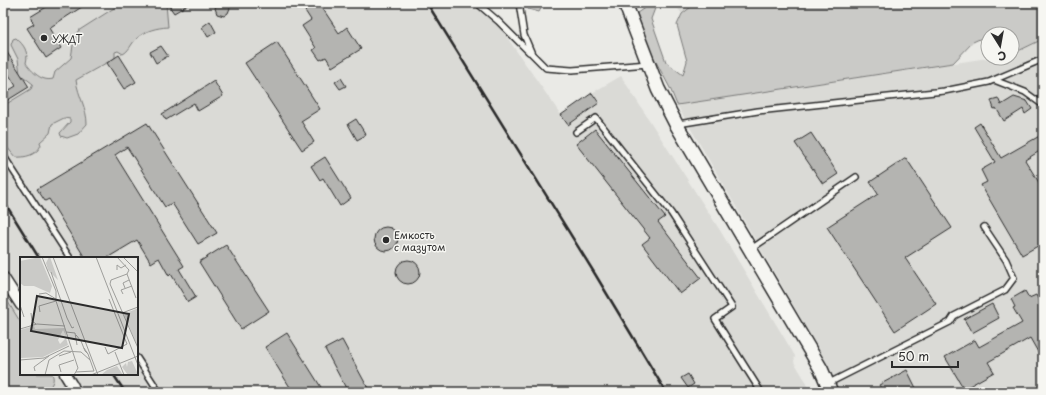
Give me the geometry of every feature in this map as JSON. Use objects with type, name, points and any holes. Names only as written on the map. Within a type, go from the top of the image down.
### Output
[{"type":"street","points":[[628,5],[658,89],[676,124],[751,249],[830,387]]},
{"type":"street","points":[[3,277],[20,303]]},
{"type":"street","points":[[64,392],[75,389],[66,375]]},
{"type":"lane","points":[[477,3],[498,20],[546,68],[572,70],[648,64]]},
{"type":"lane","points":[[519,3],[524,35],[532,54]]},
{"type":"lane","points":[[676,124],[758,111],[944,90],[994,80],[1043,59]]},
{"type":"lane","points":[[994,80],[1025,92],[1043,105]]},
{"type":"lane","points":[[576,132],[596,118],[671,213],[732,307],[715,319],[761,392]]},
{"type":"lane","points":[[3,155],[69,257]]},
{"type":"lane","points":[[751,249],[856,177]]},
{"type":"lane","points":[[830,387],[950,322],[954,316],[1005,290],[1014,278],[1006,260],[984,227]]},
{"type":"lane","points":[[138,360],[159,392]]},
{"type":"shaded area","points":[[3,3],[483,3],[561,115],[592,93],[621,76],[721,232],[795,356],[794,362],[807,383],[807,392],[44,392],[34,375],[138,375],[138,257],[20,257],[20,353],[3,326]]},
{"type":"shaded area","points":[[122,3],[166,4],[168,27],[155,29],[144,33],[136,39],[125,53],[123,54],[118,51],[115,52],[115,58],[76,80],[87,118],[87,124],[78,134],[67,138],[61,136],[60,133],[70,122],[70,119],[64,118],[52,124],[50,133],[40,142],[41,145],[37,151],[27,156],[15,157],[3,142],[3,106],[31,89],[33,84],[20,74],[18,59],[11,45],[13,39],[16,38],[23,46],[27,55],[26,63],[34,73],[41,78],[49,80],[53,79],[55,72],[71,58],[74,39],[78,31]]},
{"type":"shaded area","points":[[527,3],[544,3],[539,12],[528,9]]},
{"type":"shaded area","points":[[657,3],[651,19],[666,62],[683,75],[687,61],[677,25],[682,14],[696,3],[1043,3],[1043,39],[1020,50],[1020,26],[980,26],[980,39],[973,42],[953,63],[677,105],[670,88],[647,45],[637,13],[646,7]]},
{"type":"shaded area","points":[[674,3],[696,3],[682,14]]},
{"type":"shaded area","points":[[1043,39],[1043,392],[836,392],[832,372],[677,105],[980,59],[980,66],[1020,66],[1020,50]]},
{"type":"shaded area","points":[[3,294],[20,321],[20,375],[52,375],[53,379],[52,384],[44,392],[3,392]]},
{"type":"building","name":"УЖДТ","points":[[53,3],[88,3],[49,28],[61,48],[46,58],[27,28],[34,24],[30,17]]},
{"type":"building","points":[[174,3],[191,3],[174,13],[169,6]]},
{"type":"building","points":[[218,3],[232,3],[228,13],[224,16],[217,14],[215,8]]},
{"type":"building","points":[[300,3],[319,3],[339,33],[347,27],[361,49],[332,67],[326,57],[320,60],[313,50],[316,48],[302,26],[311,20]]},
{"type":"building","points":[[210,21],[216,32],[208,37],[202,27]]},
{"type":"building","points":[[277,42],[320,109],[301,121],[314,142],[302,150],[245,63]]},
{"type":"building","points":[[3,46],[29,87],[3,103],[3,94],[16,86],[3,65]]},
{"type":"building","points":[[161,46],[168,56],[156,63],[150,52]]},
{"type":"building","points":[[119,55],[136,82],[124,89],[107,63]]},
{"type":"building","points":[[341,78],[346,86],[340,89],[335,82]]},
{"type":"building","points":[[214,81],[223,96],[198,111],[194,103],[166,120],[162,114]]},
{"type":"building","points":[[592,93],[599,103],[568,125],[561,115]]},
{"type":"building","points":[[1014,97],[1027,101],[1032,109],[1025,114],[1023,109],[1004,121],[996,108],[994,109],[991,100],[998,98],[1001,105]]},
{"type":"building","points":[[356,119],[366,135],[357,140],[348,124]]},
{"type":"building","points":[[147,123],[217,233],[198,244],[172,203],[165,207],[127,147],[115,155],[184,266],[179,269],[196,297],[188,302],[171,274],[169,276],[159,258],[151,263],[137,240],[109,257],[84,257],[49,199],[45,201],[37,189]]},
{"type":"building","points":[[980,123],[1001,158],[1043,134],[1043,149],[1025,160],[1043,189],[1043,243],[1022,255],[981,185],[987,182],[981,170],[995,162],[974,127]]},
{"type":"building","points":[[595,129],[665,217],[658,222],[701,278],[680,294],[642,244],[650,238],[576,144]]},
{"type":"building","points":[[811,133],[838,174],[823,184],[795,143]]},
{"type":"building","points":[[325,157],[351,198],[340,206],[323,178],[320,180],[311,166]]},
{"type":"building","points":[[906,158],[952,228],[905,258],[936,304],[895,331],[827,227],[878,194],[870,182]]},
{"type":"building","name":"Емкость с мазутом","points":[[381,227],[391,227],[398,234],[398,244],[391,251],[381,251],[374,244],[374,234]]},
{"type":"building","points":[[226,245],[269,311],[241,329],[199,262]]},
{"type":"building","name":"Емкость с мазутом","points":[[403,260],[413,260],[420,267],[420,277],[413,284],[403,284],[396,277],[396,267]]},
{"type":"building","points":[[1025,291],[1029,298],[1036,295],[1043,308],[1043,361],[1030,338],[988,362],[994,372],[964,389],[945,357],[975,340],[979,347],[1022,323],[1013,308],[1015,307],[1011,299]]},
{"type":"building","points":[[992,304],[999,318],[972,333],[964,319]]},
{"type":"building","points":[[287,333],[324,392],[293,392],[265,347]]},
{"type":"building","points":[[342,340],[370,392],[348,392],[325,349]]},
{"type":"building","points":[[907,370],[916,388],[908,392],[883,392],[879,385]]},
{"type":"building","points":[[688,374],[694,384],[688,388],[681,378]]},
{"type":"railway","points":[[427,3],[595,274],[666,392]]},
{"type":"railway","points":[[3,200],[38,257]]},
{"type":"railway","points":[[114,375],[125,392]]},
{"type":"place","name":"УЖДТ","points":[[44,38]]},
{"type":"place","name":"Емкость с мазутом","points":[[386,240]]}]
